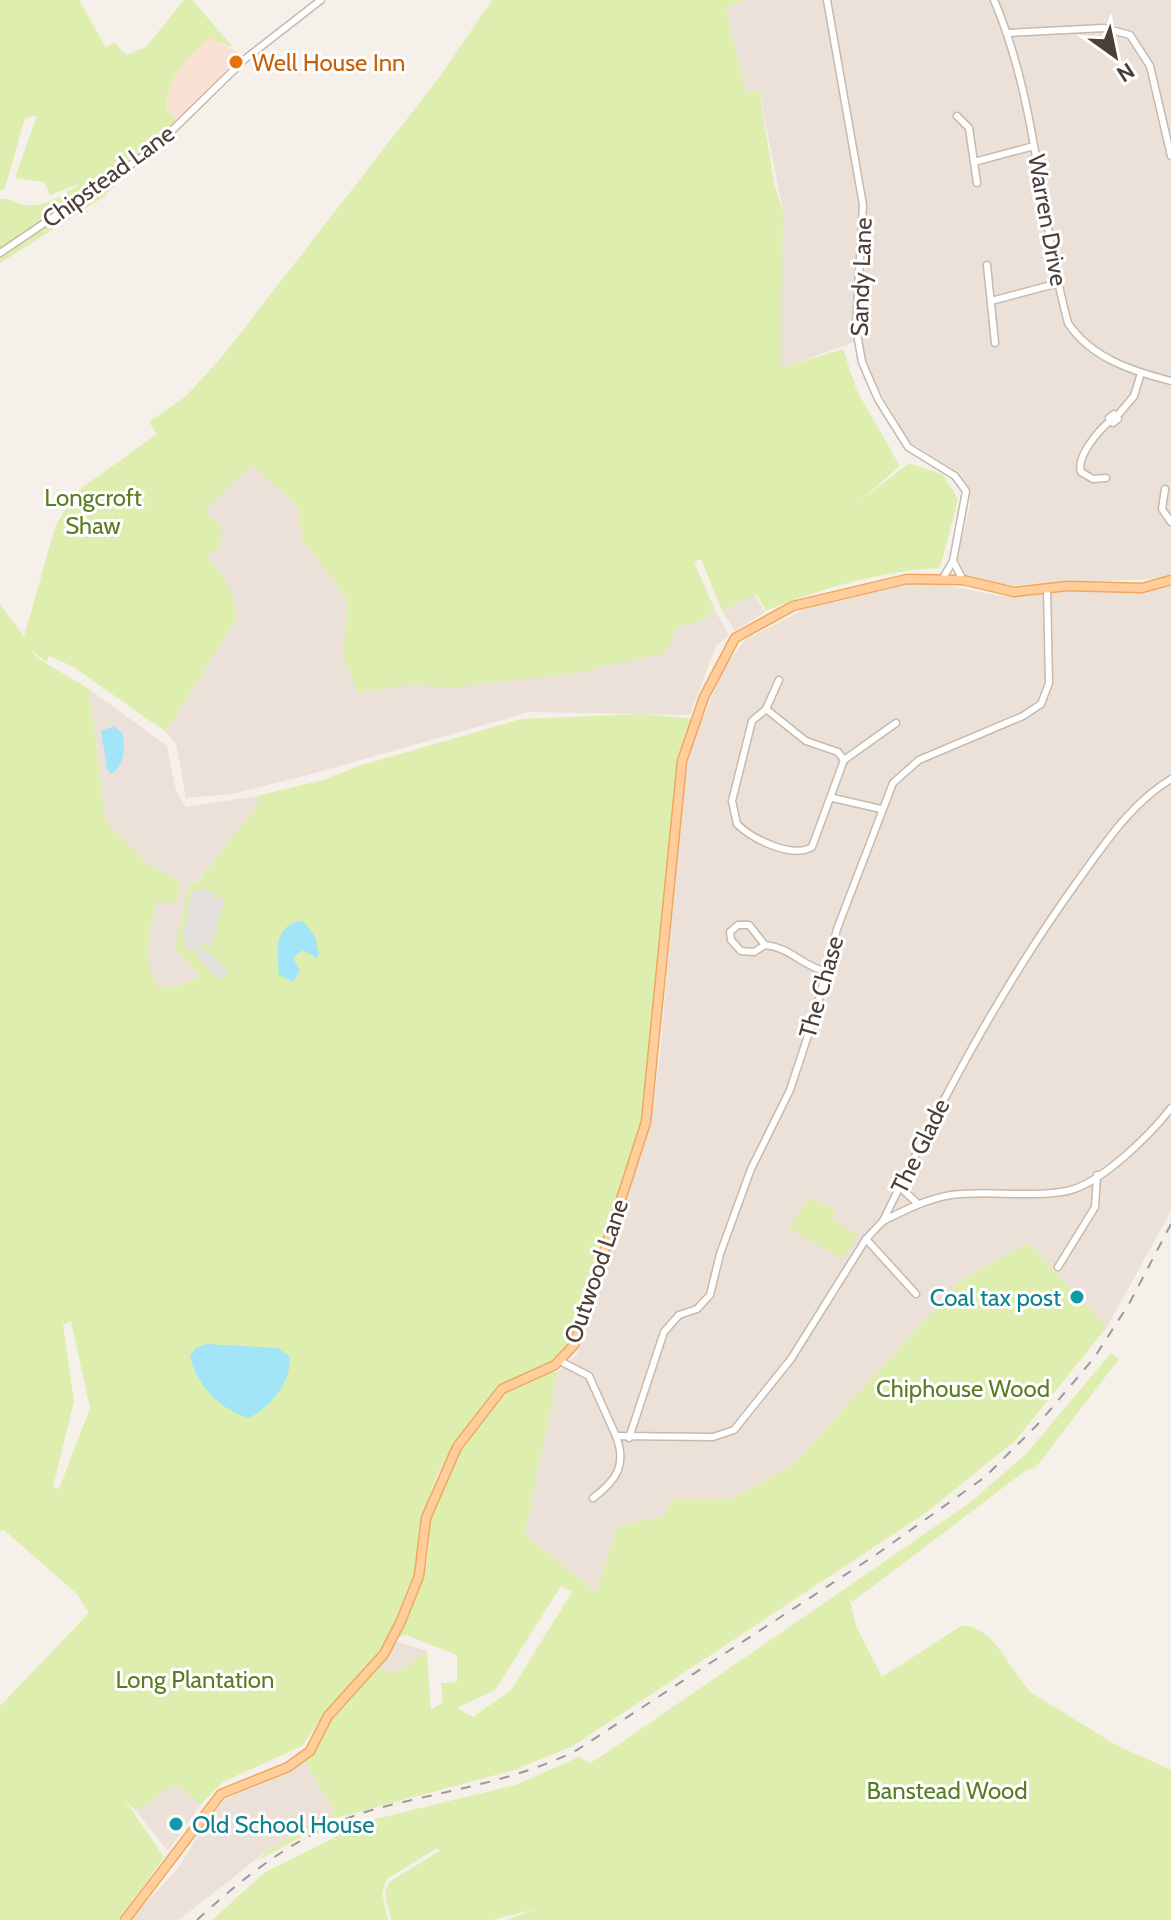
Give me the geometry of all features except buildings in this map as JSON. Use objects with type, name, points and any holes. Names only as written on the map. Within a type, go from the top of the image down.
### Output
[{"type":"main road","name":"Outwood Lane","points":[[125,1920],[221,1794],[288,1767],[310,1751],[328,1716],[384,1654],[401,1621],[419,1576],[426,1518],[457,1447],[502,1389],[560,1361],[574,1345],[646,1122],[685,747],[704,697],[735,638],[767,618],[815,600],[886,583],[943,578],[1014,592],[1099,585],[1142,588],[1171,580]]},
{"type":"street","name":"Chipstead Lane","points":[[0,253],[151,151],[245,59],[321,0]]},
{"type":"street","name":"Sandy Lane","points":[[827,0],[863,205],[856,341],[869,381],[908,447],[955,476],[966,491],[953,561],[943,578]]},
{"type":"street","name":"Warren Drive","points":[[994,0],[1008,33],[1034,146],[1068,323],[1078,338],[1110,360],[1171,381]]},
{"type":"street","points":[[1008,33],[1104,28],[1130,35],[1150,66],[1171,156]]},
{"type":"street","points":[[957,116],[969,128],[977,183]]},
{"type":"street","points":[[1163,124],[1171,122]]},
{"type":"street","points":[[974,162],[1034,146]]},
{"type":"street","points":[[987,265],[995,343]]},
{"type":"street","points":[[991,301],[1059,283]]},
{"type":"street","points":[[1106,478],[1088,477],[1081,472],[1079,463],[1082,453],[1110,421],[1111,415],[1117,416],[1134,396],[1141,373]]},
{"type":"street","points":[[1165,489],[1162,509],[1171,522]]},
{"type":"street","points":[[953,561],[963,580]]},
{"type":"street","name":"The Chase","points":[[629,1438],[664,1332],[679,1315],[697,1309],[710,1295],[720,1254],[751,1169],[790,1090],[837,929],[893,783],[912,764],[1023,716],[1041,704],[1049,683],[1047,589]]},
{"type":"street","points":[[779,680],[766,709],[754,717],[750,727],[732,801],[737,824],[759,839],[798,851],[808,850],[815,843],[844,760],[896,723]]},
{"type":"street","points":[[766,709],[806,741],[838,752],[844,760]]},
{"type":"street","name":"The Glade","points":[[616,1436],[713,1437],[734,1430],[791,1359],[866,1239],[883,1221],[975,1038],[1025,958],[1138,804],[1171,779]]},
{"type":"street","points":[[833,798],[881,809]]},
{"type":"street","points":[[765,945],[749,925],[738,925],[730,932],[735,947],[746,953],[765,945],[788,949],[805,964],[825,971]]},
{"type":"street","points":[[883,1221],[918,1204],[954,1195],[1069,1191],[1097,1175],[1151,1134],[1171,1108]]},
{"type":"street","points":[[1058,1267],[1095,1207],[1097,1175]]},
{"type":"street","points":[[900,1187],[918,1204]]},
{"type":"street","points":[[866,1239],[916,1294]]},
{"type":"street","points":[[560,1361],[589,1376],[622,1451],[620,1468],[614,1481],[593,1498]]},
{"type":"shaded area","points":[[744,0],[1171,0],[1171,578],[995,586],[967,576],[955,564],[970,506],[969,488],[960,474],[910,442],[871,376],[860,340],[780,369],[783,211],[759,90],[746,93],[726,8]]},
{"type":"shaded area","points":[[209,37],[240,53],[245,59],[178,121],[166,109],[168,88],[180,63]]},
{"type":"shaded area","points":[[251,464],[298,506],[302,539],[348,600],[343,656],[676,627],[698,622],[715,610],[729,635],[716,646],[690,715],[529,712],[304,776],[232,794],[186,798],[176,744],[166,732],[237,618],[214,564],[206,556],[204,511]]},
{"type":"shaded area","points":[[935,583],[1000,596],[1094,589],[1144,592],[1171,586],[1171,1211],[1107,1327],[1028,1243],[961,1280],[793,1465],[730,1500],[670,1500],[665,1516],[618,1526],[596,1592],[525,1535],[558,1372],[577,1354],[650,1126],[660,1055],[682,794],[691,747],[724,667],[746,639],[814,605],[895,584]]},
{"type":"shaded area","points":[[754,594],[765,612],[735,631],[722,611]]},
{"type":"shaded area","points":[[89,689],[167,746],[176,791],[186,807],[257,796],[260,803],[195,884],[190,883],[176,949],[201,976],[189,983],[157,989],[146,964],[147,943],[157,900],[180,881],[146,863],[106,822]]},
{"type":"shaded area","points":[[198,888],[214,891],[214,897],[224,899],[212,946],[202,944],[199,954],[206,949],[229,971],[220,980],[196,957],[197,951],[184,948],[185,940],[182,939],[192,891],[197,892]]},
{"type":"shaded area","points":[[396,1641],[427,1651],[404,1668],[388,1674],[379,1667]]},
{"type":"shaded area","points":[[304,1760],[335,1812],[269,1849],[179,1920],[130,1920],[179,1867],[203,1827],[225,1799],[270,1781]]},
{"type":"shaded area","points":[[176,1784],[200,1805],[168,1851],[136,1811]]},
{"type":"green space","points":[[0,0],[79,0],[106,48],[114,42],[126,55],[146,47],[184,0],[192,0],[233,47],[209,38],[200,46],[179,69],[170,87],[166,109],[178,121],[145,151],[105,196],[0,263],[0,199],[25,205],[40,204],[61,196],[80,183],[50,195],[44,182],[15,178],[37,115],[25,118],[5,188],[0,191]]},
{"type":"green space","points":[[492,0],[744,0],[726,8],[746,93],[759,90],[774,183],[783,211],[781,368],[843,349],[857,391],[900,466],[856,504],[909,463],[943,475],[958,499],[940,568],[852,582],[766,611],[756,594],[722,611],[701,559],[694,562],[715,610],[698,622],[676,627],[666,653],[575,673],[451,688],[412,684],[358,693],[343,656],[348,600],[302,539],[298,506],[251,465],[205,511],[222,527],[219,547],[206,556],[228,584],[237,618],[166,732],[72,666],[49,656],[46,662],[31,650],[37,658],[89,689],[106,822],[146,863],[180,881],[177,904],[157,901],[151,925],[148,955],[158,989],[189,983],[200,976],[175,949],[189,883],[196,884],[259,803],[257,796],[323,780],[362,765],[521,719],[644,714],[695,719],[685,747],[646,1122],[612,1211],[571,1343],[548,1364],[511,1379],[495,1392],[451,1448],[435,1479],[419,1528],[416,1576],[383,1651],[326,1712],[302,1746],[223,1782],[200,1805],[176,1784],[136,1811],[124,1799],[164,1857],[119,1920],[0,1920],[0,1706],[89,1613],[77,1594],[4,1530],[0,1532],[0,604],[24,637],[55,527],[75,493],[157,434],[149,422],[185,397],[221,358],[441,75]],"holes":[[[71,1321],[90,1408],[59,1489],[53,1487],[74,1401],[63,1325]]]},
{"type":"green space","points":[[808,1198],[837,1211],[831,1219],[858,1234],[843,1259],[789,1229]]},
{"type":"green space","name":"Chiphouse Wood","points":[[1028,1243],[1107,1327],[1015,1441],[927,1512],[573,1746],[514,1770],[336,1818],[257,1861],[269,1849],[335,1812],[304,1760],[329,1722],[379,1667],[388,1674],[404,1668],[427,1651],[431,1710],[443,1702],[441,1683],[457,1682],[457,1655],[406,1635],[398,1637],[424,1575],[431,1516],[440,1488],[464,1443],[496,1402],[516,1386],[536,1376],[558,1372],[525,1535],[596,1592],[618,1526],[665,1516],[670,1500],[730,1500],[793,1465],[961,1280]],"holes":[[[561,1586],[572,1592],[511,1690],[473,1717],[457,1708],[495,1690]]]},
{"type":"green space","name":"Banstead Wood","points":[[1111,1353],[1119,1359],[1036,1467],[1025,1471],[852,1602],[849,1596],[856,1626],[882,1677],[961,1626],[973,1627],[993,1641],[1032,1693],[1116,1745],[1171,1770],[1171,1920],[506,1920],[536,1909],[492,1920],[391,1920],[385,1892],[389,1882],[440,1851],[437,1848],[387,1879],[382,1893],[388,1920],[212,1920],[264,1873],[367,1821],[515,1785],[579,1757],[590,1763],[606,1753],[968,1504],[1026,1454]]},
{"type":"water","points":[[114,726],[123,734],[124,751],[119,766],[111,774],[107,769],[101,731]]},
{"type":"water","points":[[298,921],[304,922],[315,937],[319,954],[316,958],[303,950],[293,958],[300,971],[293,982],[279,975],[278,943],[284,930]]},
{"type":"water","points":[[206,1344],[278,1348],[290,1357],[287,1376],[278,1393],[249,1418],[219,1403],[198,1377],[190,1356],[196,1348]]},
{"type":"railway","points":[[197,1920],[257,1870],[323,1829],[372,1810],[527,1771],[577,1750],[877,1554],[985,1477],[1039,1423],[1094,1358],[1129,1304],[1171,1224]]},
{"type":"place","name":"Well House Inn","points":[[236,62]]},
{"type":"place","name":"Coal tax post","points":[[1077,1297]]},
{"type":"place","name":"Old School House","points":[[176,1824]]},
{"type":"park label","name":"Longcroft Shaw","points":[[93,511]]},
{"type":"park label","name":"Long Plantation","points":[[195,1679]]}]
